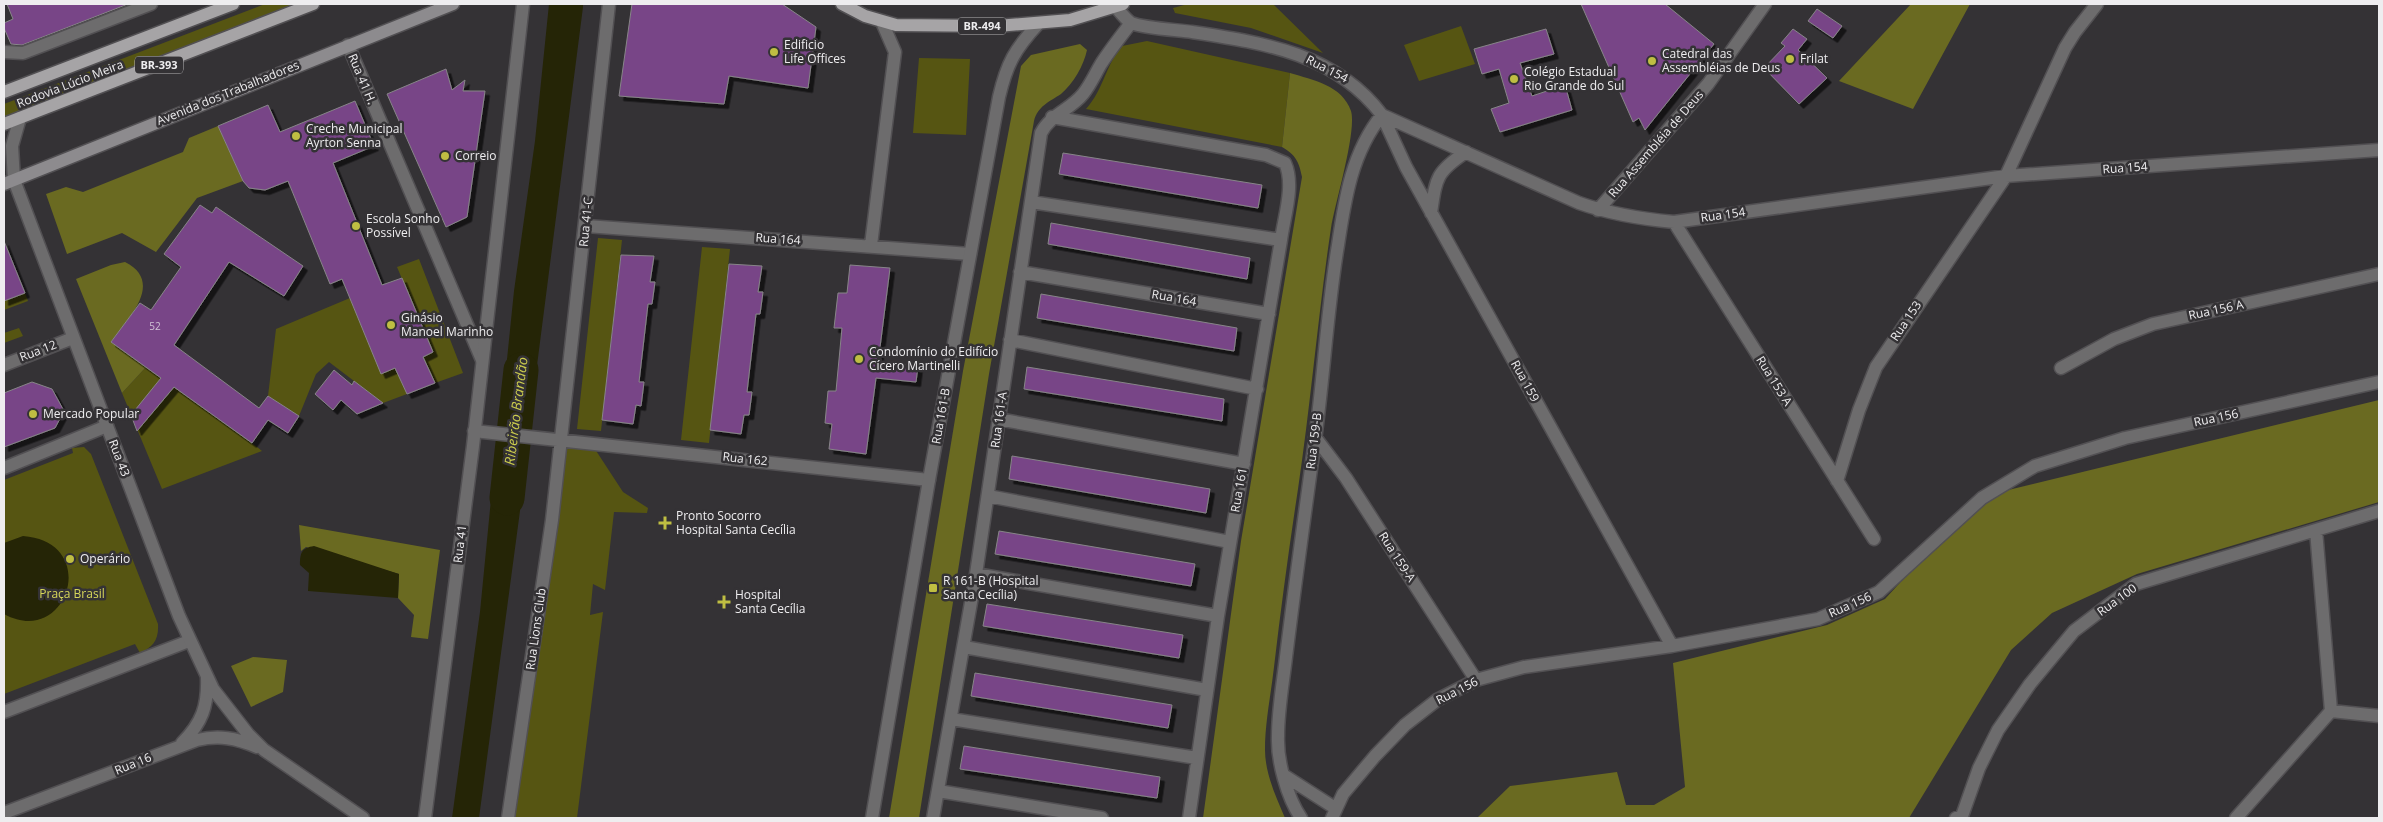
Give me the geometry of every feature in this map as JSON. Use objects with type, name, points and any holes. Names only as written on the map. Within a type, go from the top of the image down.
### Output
[{"type":"main road","name":"Rodovia Lúcio Meira","points":[[4,92],[233,4]]},
{"type":"main road","name":"Rodovia Lúcio Meira","points":[[4,124],[314,4]]},
{"type":"main road","name":"Avenida dos Trabalhadores","points":[[9,182],[453,4]]},
{"type":"main road","name":"BR-494","points":[[842,4],[882,22],[913,26],[1038,24],[1078,18],[1119,5]]},
{"type":"street","points":[[4,52],[23,53],[151,4]]},
{"type":"street","name":"Rua 41","points":[[424,818],[494,269],[523,4]]},
{"type":"street","name":"Rua 41-C","points":[[561,440],[586,226],[608,4]]},
{"type":"street","name":"Rua Assembléia de Deus","points":[[1598,210],[1708,84],[1765,4]]},
{"type":"street","name":"Rua 153","points":[[1837,481],[1859,410],[1876,367],[2006,176],[2058,63],[2075,32],[2097,4]]},
{"type":"street","points":[[1052,117],[1064,111],[1082,96],[1092,83],[1100,65],[1131,23],[1119,5]]},
{"type":"street","points":[[871,246],[895,52],[882,22]]},
{"type":"street","name":"Rua 154","points":[[1131,23],[1237,39],[1302,57],[1338,73],[1353,83],[1382,115],[1598,210],[1638,218],[1674,222],[2006,176],[2379,150]]},
{"type":"street","name":"Rua 161-B","points":[[872,818],[929,480],[1002,82],[1018,45],[1038,24]]},
{"type":"street","name":"Rua 41 H.","points":[[348,46],[482,360]]},
{"type":"street","name":"Rua 159","points":[[1382,115],[1406,167],[1431,213],[1672,646]]},
{"type":"street","name":"Rua 159-B","points":[[1301,818],[1294,809],[1284,776],[1278,736],[1292,608],[1316,437],[1329,303],[1348,186],[1367,133],[1382,115]]},
{"type":"street","name":"Rua 161","points":[[1052,117],[1266,155],[1284,163],[1289,178],[1270,314],[1218,616],[1189,818]]},
{"type":"street","name":"Rua 161-A","points":[[933,818],[976,574],[1042,133],[1052,117]]},
{"type":"street","name":"Rua 43","points":[[20,118],[12,146],[9,182],[73,338],[189,641],[207,678],[229,712],[264,750],[363,818]]},
{"type":"street","points":[[1431,213],[1435,187],[1440,172],[1466,152]]},
{"type":"street","points":[[1031,202],[1281,240]]},
{"type":"street","name":"Rua 153 A","points":[[1674,222],[1874,539]]},
{"type":"street","name":"Rua 164","points":[[586,226],[970,254]]},
{"type":"street","name":"Rua 164","points":[[1020,272],[1270,314]]},
{"type":"street","name":"Rua 156 A","points":[[2061,368],[2114,339],[2153,324],[2379,274]]},
{"type":"street","name":"Rua 12","points":[[4,365],[73,338]]},
{"type":"street","points":[[1010,340],[1257,389]]},
{"type":"street","name":"Rua 156","points":[[1333,813],[1343,794],[1375,756],[1405,725],[1437,700],[1476,680],[1524,667],[1672,646],[1818,619],[1879,592],[1982,498],[2035,466],[2125,438],[2379,382]]},
{"type":"street","points":[[998,419],[1244,464]]},
{"type":"street","points":[[4,468],[106,426]]},
{"type":"street","name":"Rua 162","points":[[474,432],[929,480]]},
{"type":"street","name":"Rua 159-A","points":[[1316,437],[1346,478],[1476,680]]},
{"type":"street","name":"Rua Lions Club","points":[[508,818],[552,520],[561,440]]},
{"type":"street","points":[[988,496],[1230,542]]},
{"type":"street","name":"Rua 100","points":[[1962,818],[1979,768],[1998,730],[2030,684],[2074,631],[2136,584],[2379,511]]},
{"type":"street","points":[[2236,818],[2331,710],[2316,530]]},
{"type":"street","points":[[976,574],[1218,616]]},
{"type":"street","points":[[4,712],[189,641]]},
{"type":"street","points":[[964,647],[1207,690]]},
{"type":"street","points":[[180,745],[196,728],[204,712],[207,678]]},
{"type":"street","points":[[2331,710],[2379,716]]},
{"type":"street","points":[[951,719],[1197,758]]},
{"type":"street","name":"Rua 16","points":[[4,813],[180,745],[220,736],[244,741],[264,750]]},
{"type":"street","points":[[1284,776],[1333,813]]},
{"type":"street","points":[[938,791],[1102,818]]},
{"type":"green space","points":[[265,4],[297,4],[4,117],[4,104]]},
{"type":"green space","points":[[1188,4],[1273,4],[1323,53],[1251,28],[1175,13],[1173,8]]},
{"type":"green space","points":[[1461,26],[1475,64],[1419,81],[1404,45]]},
{"type":"green space","points":[[1147,41],[1290,73],[1282,147],[1086,109],[1097,94],[1112,61],[1122,46]]},
{"type":"green space","points":[[919,58],[970,59],[966,135],[913,133]]},
{"type":"green space","points":[[598,238],[622,240],[601,431],[577,429]]},
{"type":"green space","points":[[702,247],[730,249],[709,443],[681,440]]},
{"type":"green space","points":[[419,259],[463,373],[435,383],[423,357],[433,352],[397,267]]},
{"type":"green space","points":[[25,293],[28,301],[4,310],[4,301]]},
{"type":"green space","points":[[350,298],[381,373],[395,368],[407,394],[383,403],[329,362],[316,374],[299,416],[268,396],[276,329]]},
{"type":"green space","points":[[19,328],[23,336],[4,343],[4,333]]},
{"type":"green space","points":[[146,367],[262,451],[162,489],[122,393]]},
{"type":"green space","points":[[561,440],[591,443],[623,492],[648,508],[647,513],[614,512],[605,590],[593,584],[590,615],[603,612],[577,818],[508,818]]},
{"type":"green space","name":"Praça Brasil","points":[[84,447],[91,454],[158,624],[156,639],[152,645],[140,653],[135,644],[4,694],[4,480],[73,453],[72,448]]},
{"type":"shaded area","points":[[1911,4],[1970,4],[1913,109],[1839,81]]},
{"type":"shaded area","points":[[1080,44],[1087,50],[1077,74],[1061,94],[1041,108],[1034,121],[989,374],[919,818],[889,818],[963,371],[1021,66],[1031,55]]},
{"type":"shaded area","points":[[1290,73],[1317,81],[1334,89],[1347,102],[1351,111],[1352,121],[1326,261],[1303,456],[1266,729],[1265,759],[1272,785],[1285,818],[1203,818],[1241,541],[1302,177],[1296,159],[1282,147]]},
{"type":"shaded area","points":[[218,126],[243,181],[197,198],[156,252],[122,233],[67,254],[46,194],[66,187],[83,192],[183,152],[189,138]]},
{"type":"shaded area","points":[[125,262],[137,270],[142,280],[143,290],[133,312],[111,342],[146,367],[122,393],[76,279],[111,265]]},
{"type":"shaded area","points":[[2379,400],[2379,502],[2137,574],[2052,613],[2011,650],[1909,818],[1477,818],[1510,786],[1617,772],[1626,805],[1654,805],[1685,787],[1673,663],[1827,625],[1885,599],[1940,539],[1996,493]]},
{"type":"shaded area","points":[[299,525],[440,550],[428,639],[411,637],[414,615],[398,598],[399,574],[306,547],[301,551]]},
{"type":"shaded area","points":[[253,657],[287,660],[283,692],[251,707],[231,666]]},
{"type":"water","points":[[549,4],[583,4],[583,7],[530,420],[501,418],[514,291],[535,141]]},
{"type":"water","points":[[496,448],[528,451],[479,818],[452,818],[480,612]]},
{"type":"water","points":[[23,536],[47,543],[62,556],[68,573],[67,590],[59,606],[45,617],[26,621],[4,614],[4,543]]},
{"type":"water","points":[[314,546],[399,574],[398,598],[308,591],[309,573],[300,565],[300,557],[304,549]]},
{"type":"building","points":[[7,4],[128,4],[22,45],[11,44],[4,28],[4,23],[13,19]]},
{"type":"building","points":[[632,4],[782,4],[816,27],[808,88],[729,76],[724,104],[619,96]]},
{"type":"building","points":[[1581,4],[1665,4],[1714,44],[1645,130],[1639,118],[1633,122]]},
{"type":"building","points":[[1817,9],[1842,26],[1833,38],[1808,21]]},
{"type":"building","name":"Colégio Estadual Rio Grande do Sul","points":[[1546,29],[1554,54],[1520,63],[1532,96],[1565,85],[1572,110],[1500,132],[1491,109],[1509,103],[1499,69],[1482,74],[1474,49]]},
{"type":"building","name":"Frilat","points":[[1793,29],[1807,39],[1798,50],[1827,78],[1799,104],[1764,68],[1785,46],[1781,43]]},
{"type":"building","name":"Correio","points":[[446,69],[452,90],[465,80],[463,91],[485,91],[467,217],[446,227],[387,94]]},
{"type":"building","points":[[355,101],[374,146],[333,163],[382,285],[402,278],[433,352],[423,357],[435,383],[407,394],[395,368],[381,374],[342,279],[330,284],[288,181],[265,190],[249,188],[243,181],[218,126],[268,105],[280,132]]},
{"type":"building","points":[[1063,153],[1262,185],[1258,208],[1059,174]]},
{"type":"building","points":[[200,205],[212,213],[216,207],[303,266],[284,296],[229,262],[174,345],[259,408],[268,396],[299,416],[288,433],[268,420],[252,443],[174,387],[137,431],[131,415],[161,378],[111,342],[140,303],[151,310],[181,267],[164,254]]},
{"type":"building","points":[[1051,223],[1250,258],[1247,279],[1048,244]]},
{"type":"building","points":[[4,241],[25,293],[4,301]]},
{"type":"building","points":[[621,255],[654,256],[650,282],[655,282],[652,304],[648,304],[639,382],[644,382],[641,406],[636,405],[633,424],[602,420]]},
{"type":"building","points":[[729,264],[762,266],[758,292],[763,292],[760,314],[756,314],[747,392],[752,392],[749,415],[744,415],[741,434],[710,430]]},
{"type":"building","name":"Condomínio do Edifício Cícero Martinelli","points":[[850,265],[890,268],[878,363],[918,366],[916,382],[876,378],[866,454],[829,449],[832,424],[825,423],[828,391],[836,391],[842,328],[834,328],[838,293],[847,293]]},
{"type":"building","points":[[1041,294],[1237,328],[1234,351],[1037,318]]},
{"type":"building","points":[[1027,367],[1224,399],[1222,421],[1024,389]]},
{"type":"building","points":[[334,370],[352,385],[354,381],[383,403],[357,414],[341,400],[333,410],[315,394]]},
{"type":"building","name":"Mercado Popular","points":[[32,382],[52,389],[64,411],[55,428],[4,447],[4,393]]},
{"type":"building","points":[[1012,456],[1210,489],[1206,513],[1009,479]]},
{"type":"building","points":[[999,531],[1195,564],[1191,586],[995,554]]},
{"type":"building","points":[[987,604],[1183,635],[1179,658],[983,626]]},
{"type":"building","points":[[975,673],[1172,705],[1168,728],[971,696]]},
{"type":"building","points":[[964,746],[1160,777],[1157,798],[960,769]]},
{"type":"waterway","name":"Ribeirão Brandão","points":[[507,498],[521,370]]},
{"type":"place","name":"Edificio Life Offices","points":[[774,52]]},
{"type":"place","name":"Frilat","points":[[1790,59]]},
{"type":"place","name":"Catedral das Assembléias de Deus","points":[[1652,61]]},
{"type":"place","name":"Colégio Estadual Rio Grande do Sul","points":[[1514,79]]},
{"type":"place","name":"Creche Municipal Ayrton Senna","points":[[296,136]]},
{"type":"place","name":"Correio","points":[[445,156]]},
{"type":"place","name":"Escola Sonho Possível","points":[[356,226]]},
{"type":"place","name":"Ginásio Manoel Marinho","points":[[391,325]]},
{"type":"place","name":"Condomínio do Edifício Cícero Martinelli","points":[[859,359]]},
{"type":"place","name":"Mercado Popular","points":[[33,414]]},
{"type":"place","name":"Pronto Socorro Hospital Santa Cecília","points":[[665,523]]},
{"type":"place","name":"Operário","points":[[70,559]]},
{"type":"place","name":"R 161-B (Hospital Santa Cecília)","points":[[933,588]]},
{"type":"place","name":"Hospital Santa Cecília","points":[[724,602]]}]
